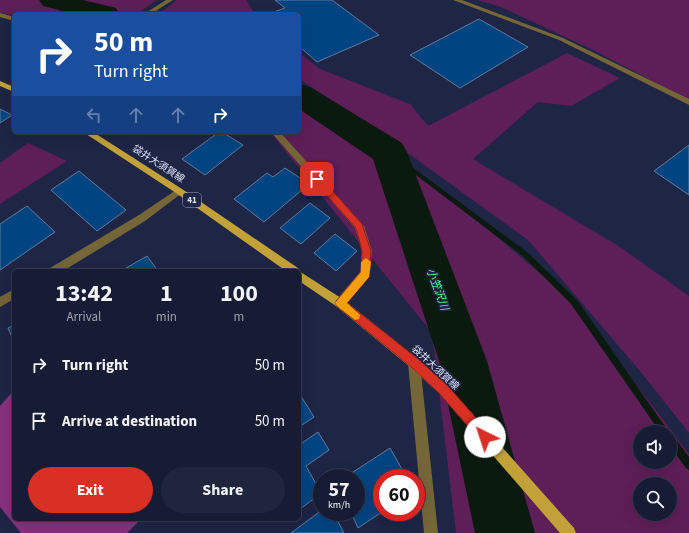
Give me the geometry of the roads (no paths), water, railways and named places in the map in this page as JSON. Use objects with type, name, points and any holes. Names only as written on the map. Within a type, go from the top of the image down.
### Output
[{"type":"main road","points":[[0,83],[12,89]]},
{"type":"main road","name":"袋井大須賀線","points":[[90,134],[179,191],[291,269]]},
{"type":"main road","name":"袋井大須賀線","points":[[301,276],[340,303],[414,363],[443,389],[569,532]]},
{"type":"street","points":[[149,12],[170,0]]},
{"type":"street","points":[[456,0],[561,39],[689,102]]},
{"type":"street","points":[[0,15],[12,18]]},
{"type":"street","points":[[277,134],[359,226],[367,251],[365,274],[340,303]]},
{"type":"street","points":[[57,269],[142,218],[179,191]]},
{"type":"street","points":[[0,302],[12,295]]},
{"type":"street","points":[[414,363],[431,533]]},
{"type":"waterway","name":"小笠沢川","points":[[52,0],[98,12]]},
{"type":"waterway","name":"小笠沢川","points":[[301,95],[389,152],[430,272],[463,361],[505,533]]},
{"type":"waterway","points":[[389,152],[525,254],[574,302],[660,425]]},
{"type":"waterway","points":[[677,448],[689,465]]}]
